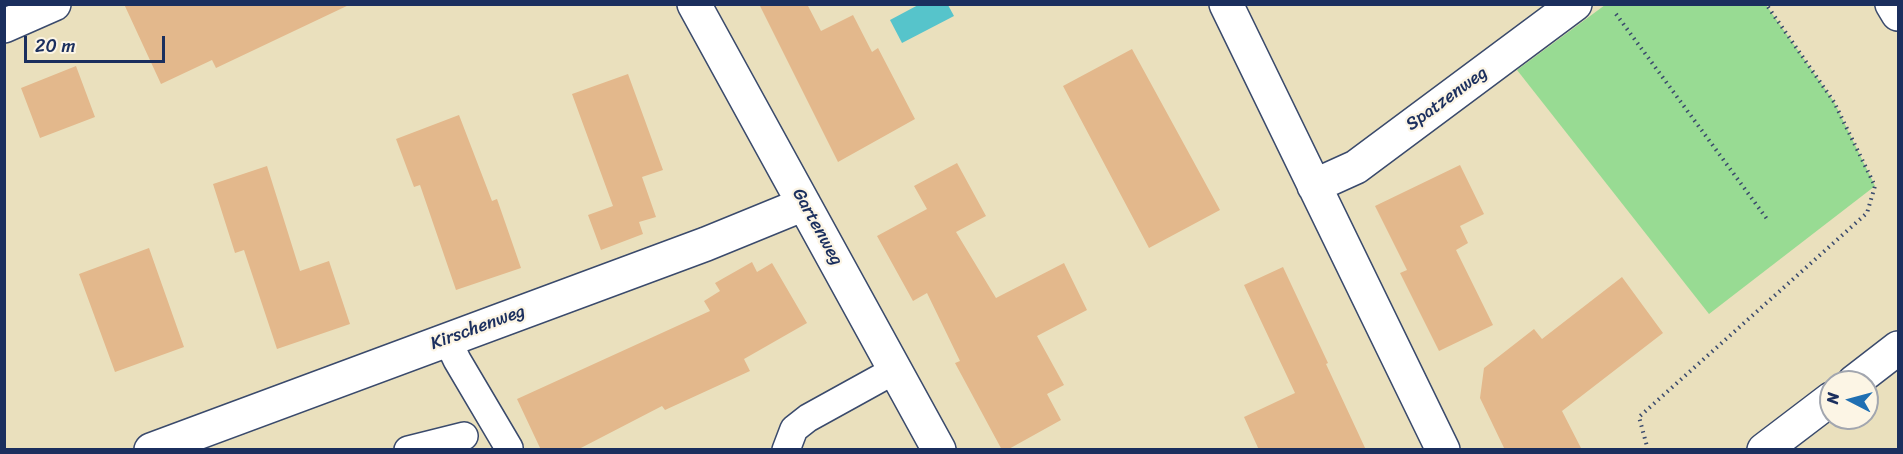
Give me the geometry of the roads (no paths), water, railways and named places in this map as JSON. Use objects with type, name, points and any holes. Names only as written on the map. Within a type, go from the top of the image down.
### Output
[{"type":"street","points":[[4,26],[54,4]]},
{"type":"street","name":"Gartenweg","points":[[694,4],[939,450]]},
{"type":"street","points":[[1226,4],[1443,450]]},
{"type":"street","name":"Spatzenweg","points":[[1314,186],[1356,166],[1575,4]]},
{"type":"street","points":[[1892,4],[1899,14]]},
{"type":"street","name":"Kirschenweg","points":[[171,446],[447,339],[706,244],[804,204]]},
{"type":"street","points":[[1870,370],[1899,348]]},
{"type":"street","points":[[1764,450],[1819,408]]},
{"type":"lane","points":[[447,339],[509,448]]},
{"type":"lane","points":[[786,450],[794,429],[808,418],[895,370]]},
{"type":"lane","points":[[408,450],[464,436]]},
{"type":"water","points":[[920,4],[948,5],[954,16],[902,43],[890,20]]}]
